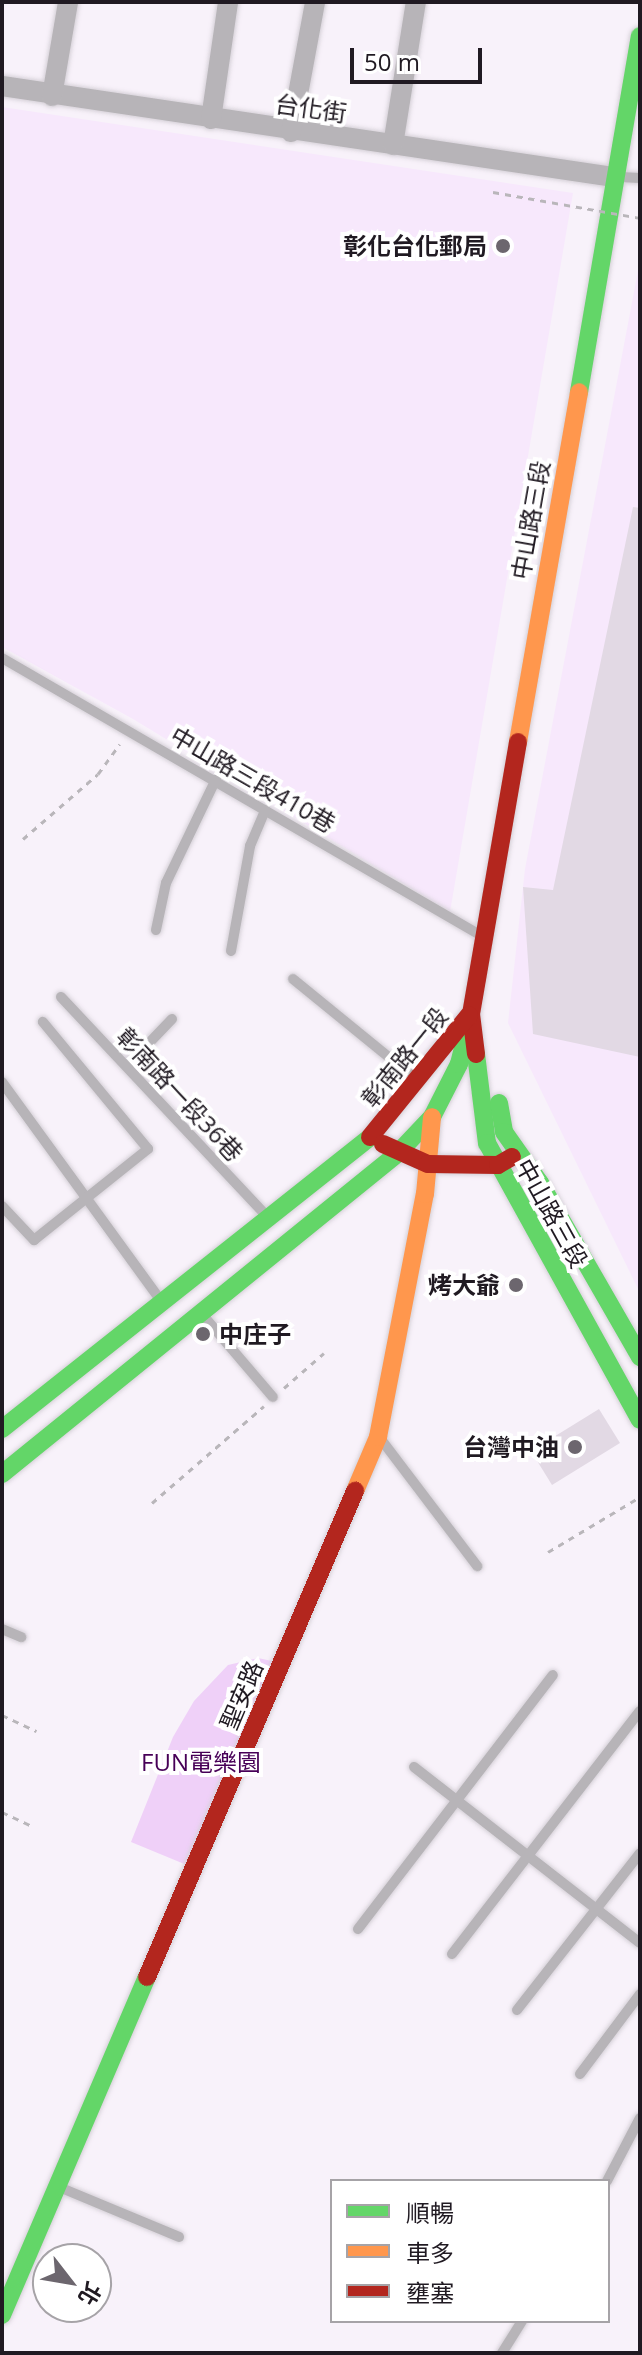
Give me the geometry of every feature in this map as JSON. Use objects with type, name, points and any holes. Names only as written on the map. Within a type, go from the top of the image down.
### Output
[{"type":"main road","name":"中山路三段","points":[[640,36],[471,1014],[471,1144],[498,1165],[640,1420]]},
{"type":"main road","name":"中山路三段","points":[[471,1014],[493,1075],[504,1132],[640,1357]]},
{"type":"main road","name":"彰南路一段","points":[[2,1429],[371,1136],[471,1014]]},
{"type":"main road","name":"彰南路一段","points":[[432,1117],[459,1064],[471,1014]]},
{"type":"main road","name":"聖安路","points":[[2,2315],[378,1437],[428,1164],[422,1139],[432,1117]]},
{"type":"main road","points":[[371,1136],[471,1144],[504,1132]]},
{"type":"main road","points":[[371,1136],[397,1154],[428,1164],[498,1165],[518,1153]]},
{"type":"main road","points":[[2,1474],[397,1154],[422,1139]]},
{"type":"street","points":[[52,96],[68,2]]},
{"type":"street","points":[[211,119],[228,2]]},
{"type":"street","points":[[291,132],[315,2]]},
{"type":"street","points":[[393,145],[416,2]]},
{"type":"street","name":"台化街","points":[[2,86],[291,132],[614,177]]},
{"type":"lane","points":[[614,177],[640,178]]},
{"type":"lane","name":"中山路三段410巷","points":[[2,658],[216,779],[482,937]]},
{"type":"lane","points":[[156,930],[166,883],[216,779]]},
{"type":"lane","points":[[231,951],[250,846],[265,810]]},
{"type":"lane","points":[[293,979],[415,1079]]},
{"type":"lane","name":"彰南路一段36巷","points":[[61,997],[270,1218]]},
{"type":"lane","points":[[127,1066],[172,1019]]},
{"type":"lane","points":[[2,1206],[34,1240],[148,1149],[43,1022]]},
{"type":"lane","points":[[2,1082],[162,1302]]},
{"type":"lane","points":[[201,1312],[273,1397]]},
{"type":"lane","points":[[378,1437],[477,1566]]},
{"type":"lane","points":[[2,1629],[21,1637]]},
{"type":"lane","points":[[358,1929],[553,1675]]},
{"type":"lane","points":[[452,1954],[640,1711]]},
{"type":"lane","points":[[414,1767],[640,1943]]},
{"type":"lane","points":[[517,2010],[640,1853]]},
{"type":"lane","points":[[580,2074],[640,1994]]},
{"type":"lane","points":[[608,2179],[640,2118]]},
{"type":"lane","points":[[57,2187],[179,2237]]},
{"type":"lane","points":[[502,2353],[521,2323]]},
{"type":"path","points":[[493,192],[640,218]]},
{"type":"path","points":[[23,839],[98,774],[129,731]]},
{"type":"path","points":[[152,1503],[324,1353]]},
{"type":"path","points":[[548,1552],[640,1497]]},
{"type":"path","points":[[2,1715],[37,1731]]},
{"type":"path","points":[[2,1812],[30,1825]]},
{"type":"shaded area","points":[[2,107],[573,193],[450,912],[133,719],[2,647]]},
{"type":"shaded area","points":[[640,260],[640,1293],[508,1023],[525,869]]},
{"type":"green space","name":"FUN電樂園","points":[[258,1658],[281,1663],[194,1868],[131,1842],[173,1737],[194,1701],[228,1665]]},
{"type":"building","points":[[633,507],[640,508],[640,1057],[533,1034],[523,887],[553,890]]},
{"type":"building","name":"台灣中油","points":[[599,1409],[620,1443],[552,1485],[531,1451]]},
{"type":"traffic: fast","points":[[579,392],[640,36]]},
{"type":"traffic: fast","points":[[2,1474],[397,1154],[432,1117],[459,1064],[466,1035]]},
{"type":"traffic: fast","points":[[476,1054],[487,1143],[640,1420]]},
{"type":"traffic: fast","points":[[499,1103],[504,1132],[540,1183],[640,1357]]},
{"type":"traffic: fast","points":[[2,1429],[370,1137]]},
{"type":"traffic: fast","points":[[2,2315],[147,1977]]},
{"type":"traffic: slow","points":[[518,742],[579,392]]},
{"type":"traffic: slow","points":[[355,1491],[378,1437],[425,1194],[432,1117]]},
{"type":"traffic: jam","points":[[476,1054],[471,1014],[518,742]]},
{"type":"traffic: jam","points":[[370,1137],[469,1015]]},
{"type":"traffic: jam","points":[[383,1144],[428,1164],[498,1165],[512,1157]]},
{"type":"traffic: jam","points":[[147,1977],[355,1491]]},
{"type":"place","name":"彰化台化郵局","points":[[503,246]]},
{"type":"place","name":"烤大爺","points":[[516,1285]]},
{"type":"place","name":"中庄子","points":[[203,1334]]},
{"type":"place","name":"台灣中油","points":[[575,1447]]}]
